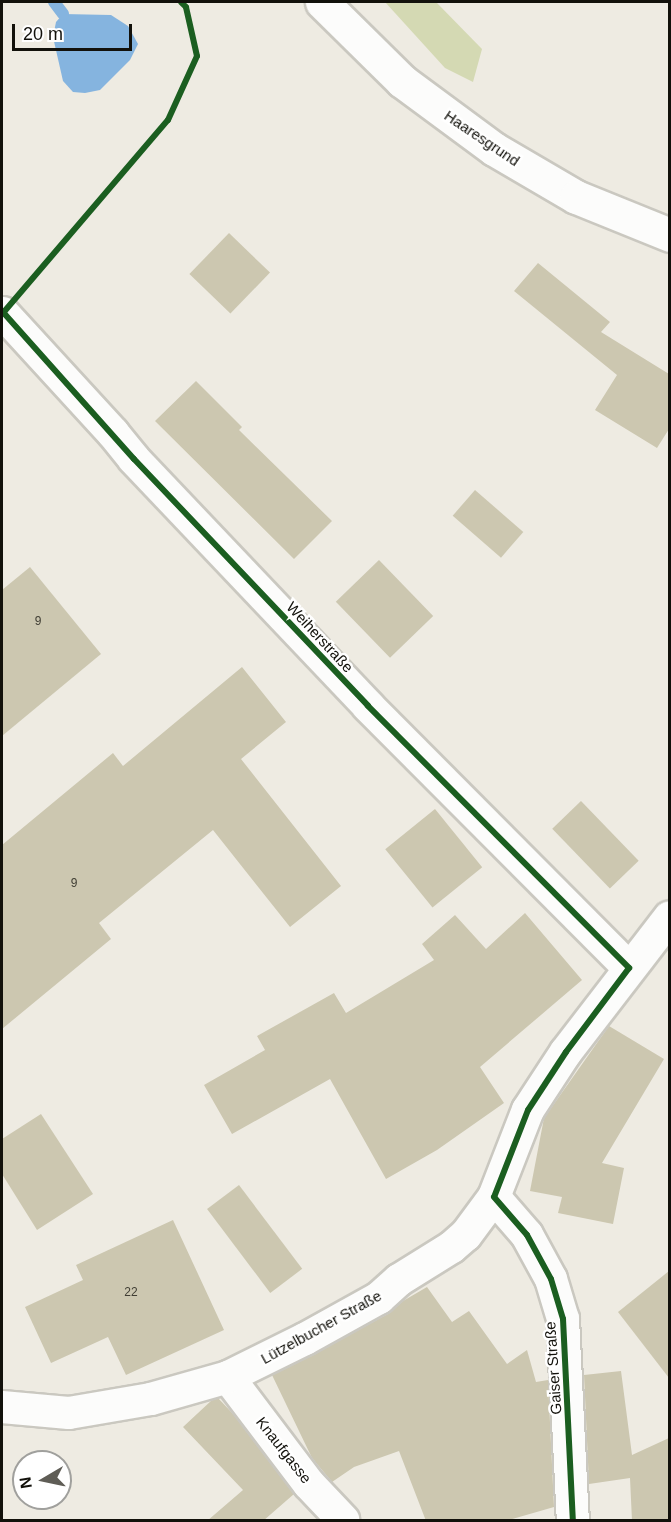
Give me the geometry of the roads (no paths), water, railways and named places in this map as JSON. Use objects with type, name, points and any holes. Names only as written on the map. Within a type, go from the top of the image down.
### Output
[{"type":"street","name":"Haaresgrund","points":[[322,2],[402,81],[494,149],[576,196],[669,235]]},
{"type":"street","name":"Weiherstraße","points":[[3,313],[134,459],[368,706],[628,968]]},
{"type":"street","name":"Lützelbucher Straße","points":[[2,1407],[69,1413],[151,1399],[228,1377],[305,1339],[379,1298],[399,1280],[466,1234],[494,1197],[528,1110],[566,1052],[669,917]]},
{"type":"street","name":"Gaiser Straße","points":[[494,1197],[527,1235],[551,1279],[563,1319],[573,1521]]},
{"type":"street","name":"Knaufgasse","points":[[228,1377],[309,1484],[344,1521]]},
{"type":"water","points":[[63,14],[111,15],[128,26],[138,44],[130,60],[100,90],[85,93],[73,92],[63,81],[53,37],[56,22]]},
{"type":"waterway","points":[[54,2],[63,14]]}]
